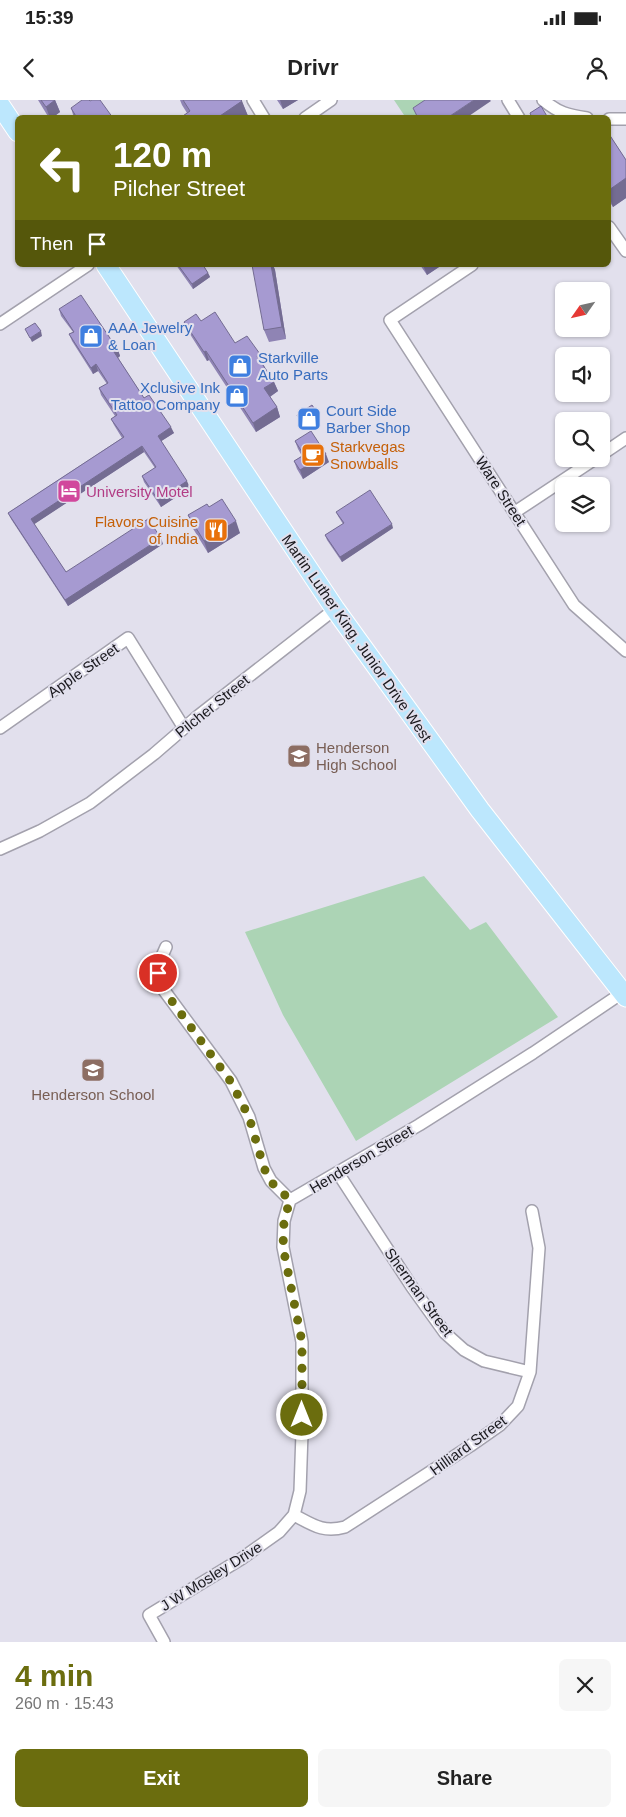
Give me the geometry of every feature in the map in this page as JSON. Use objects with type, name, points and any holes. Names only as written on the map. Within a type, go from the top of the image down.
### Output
[{"type":"main road","points":[[0,105],[15,128]]},
{"type":"main road","name":"Martin Luther King, Junior Drive West","points":[[107,267],[335,610],[480,810],[624,995]]},
{"type":"street","points":[[253,100],[262,115]]},
{"type":"street","points":[[309,115],[331,100]]},
{"type":"street","points":[[508,100],[517,115]]},
{"type":"street","points":[[543,100],[554,110],[566,115]]},
{"type":"street","points":[[611,119],[626,119]]},
{"type":"street","points":[[611,230],[626,251]]},
{"type":"street","points":[[0,324],[85,267]]},
{"type":"street","name":"Ware Street","points":[[469,267],[390,320],[574,605],[626,651]]},
{"type":"street","points":[[610,449],[626,438]]},
{"type":"street","points":[[515,512],[583,467]]},
{"type":"street","name":"Pilcher Street","points":[[0,849],[40,831],[90,803],[335,610]]},
{"type":"street","name":"Apple Street","points":[[0,728],[128,638],[184,728]]},
{"type":"street","points":[[166,947],[160,960],[158,973],[163,989],[231,1082],[249,1117],[264,1168],[270,1181],[290,1200],[284,1221],[283,1247],[302,1342],[300,1491],[294,1514]]},
{"type":"street","name":"Henderson Street","points":[[290,1200],[338,1173],[624,995]]},
{"type":"street","name":"Sherman Street","points":[[338,1173],[445,1333],[464,1350],[484,1360],[530,1372]]},
{"type":"street","name":"Hilliard Street","points":[[294,1514],[317,1527],[333,1530],[344,1527],[500,1425],[518,1406],[530,1372],[539,1248],[532,1211]]},
{"type":"street","name":"J W Mosley Drive","points":[[164,1642],[149,1615],[249,1553],[279,1532],[294,1514]]},
{"type":"green space","points":[[394,100],[438,101],[417,115],[404,115]]},
{"type":"green space","points":[[424,876],[470,930],[486,922],[558,1017],[356,1141],[283,1015],[245,932]]},
{"type":"building","points":[[41,100],[55,100],[46,107]]},
{"type":"building","points":[[82,100],[100,100],[111,115],[75,115],[71,108]]},
{"type":"building","points":[[183,100],[242,101],[221,115],[184,115],[190,111]]},
{"type":"building","points":[[425,100],[474,100],[452,115],[416,115],[413,108]]},
{"type":"building","points":[[541,106],[546,115],[531,115],[530,113]]},
{"type":"building","points":[[611,137],[626,160],[626,178],[611,189]]},
{"type":"building","points":[[179,267],[204,267],[208,273],[192,284]]},
{"type":"building","points":[[252,267],[271,267],[282,327],[264,330]]},
{"type":"building","points":[[81,295],[118,350],[114,352],[144,398],[149,395],[171,427],[158,436],[187,481],[158,500],[142,476],[156,467],[142,446],[31,519],[66,572],[148,519],[161,538],[65,600],[8,513],[124,437],[111,419],[117,415],[99,388],[108,383],[96,364],[91,368],[69,334],[74,332],[59,309]]},
{"type":"building","points":[[215,312],[235,343],[247,336],[260,354],[257,356],[274,382],[264,388],[277,407],[253,423],[206,351],[204,352],[184,322],[196,314],[201,321]]},
{"type":"building","points":[[35,323],[41,331],[30,338],[25,329]]},
{"type":"building","points":[[312,405],[318,414],[302,424],[297,415]]},
{"type":"building","points":[[311,431],[326,454],[300,470],[294,461],[304,455],[295,441]]},
{"type":"building","points":[[370,490],[392,524],[340,557],[325,535],[344,523],[336,512]]},
{"type":"building","points":[[222,499],[236,521],[204,541],[188,515],[207,504],[209,507]]},
{"type":"place","name":"AAA Jewelry & Loan","points":[[91,336]]},
{"type":"place","name":"Starkville Auto Parts","points":[[240,366]]},
{"type":"place","name":"Xclusive Ink Tattoo Company","points":[[237,396]]},
{"type":"place","name":"Court Side Barber Shop","points":[[309,419]]},
{"type":"place","name":"Starkvegas Snowballs","points":[[313,455]]},
{"type":"place","name":"University Motel","points":[[69,491]]},
{"type":"place","name":"Flavors Cuisine of India","points":[[216,530]]},
{"type":"place","name":"Henderson High School","points":[[299,756]]},
{"type":"place","name":"Henderson School","points":[[93,1070]]},
{"type":"route","points":[[158,973],[163,989],[231,1082],[249,1117],[264,1168],[270,1181],[290,1200],[284,1221],[283,1247],[302,1342],[302,1415]]}]
